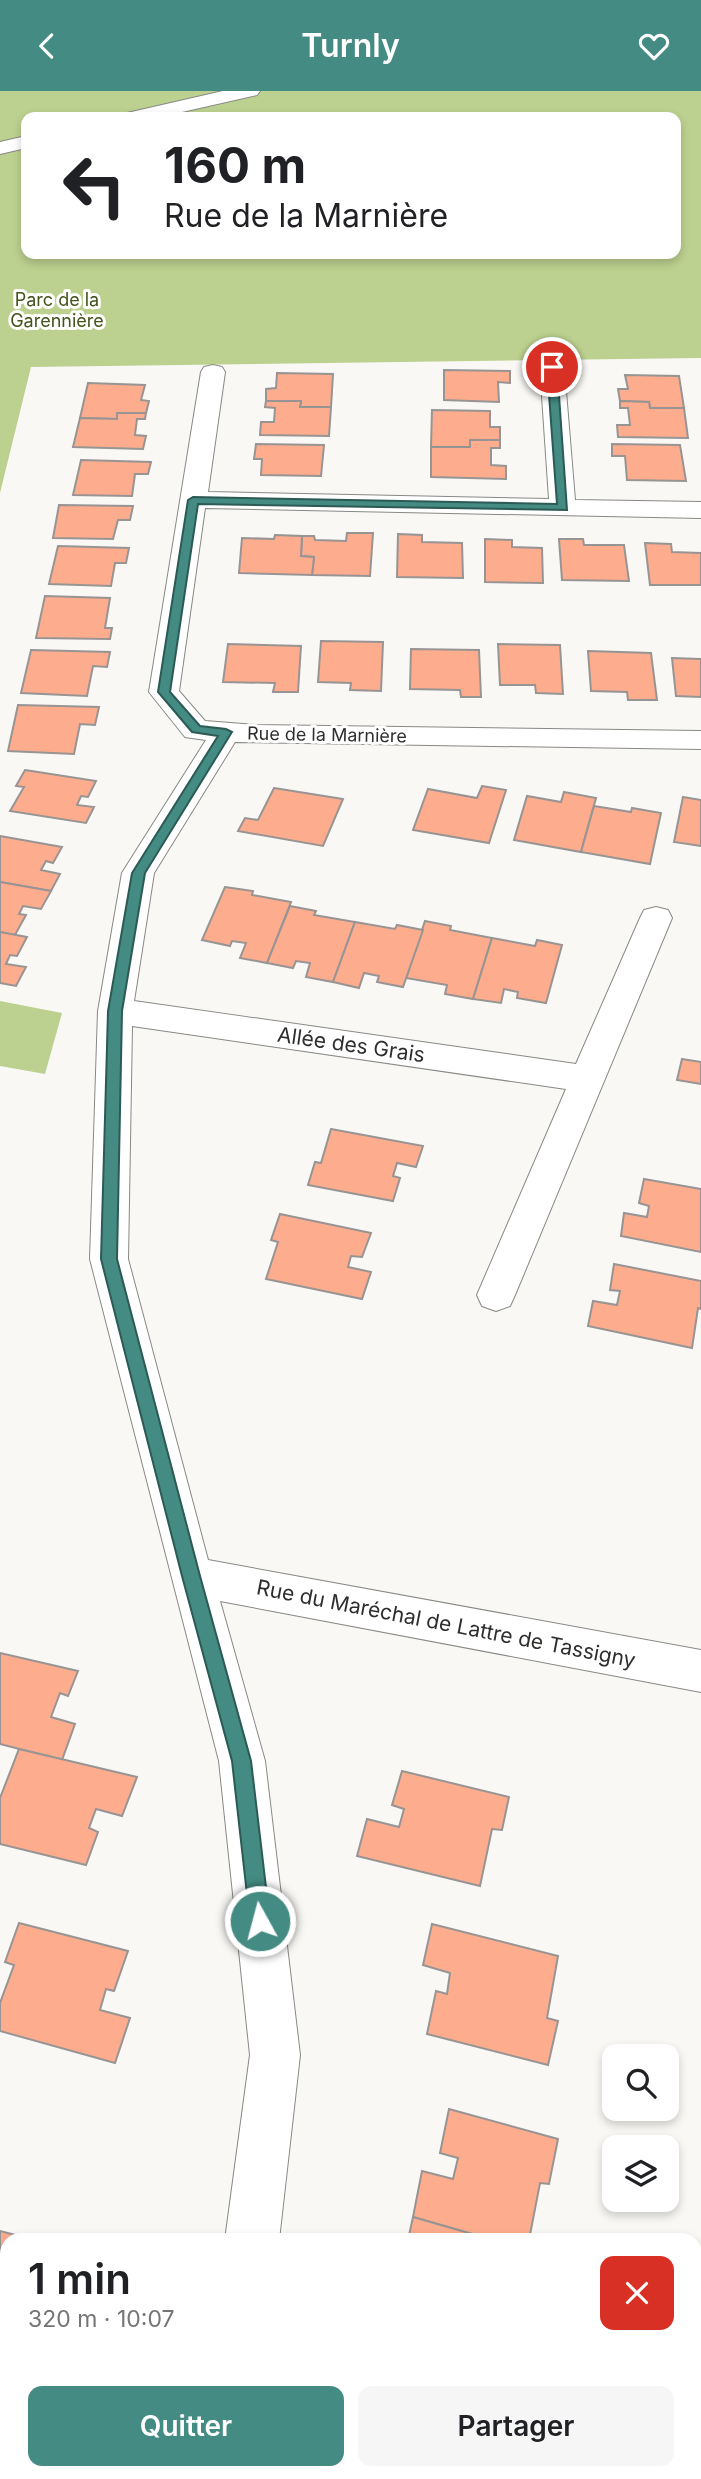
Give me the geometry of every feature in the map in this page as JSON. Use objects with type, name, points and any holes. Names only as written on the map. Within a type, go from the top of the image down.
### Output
[{"type":"street","points":[[156,112],[250,91]]},
{"type":"street","points":[[0,148],[21,143]]},
{"type":"street","points":[[552,367],[563,508]]},
{"type":"street","name":"Rue de la Marnière","points":[[213,372],[164,692],[196,730],[701,740]]},
{"type":"street","points":[[193,500],[701,510]]},
{"type":"street","points":[[226,732],[138,873],[115,1011],[109,1259],[242,1761],[275,2055],[253,2233]]},
{"type":"street","points":[[496,1295],[656,918]]},
{"type":"street","name":"Allée des Grais","points":[[115,1011],[588,1079]]},
{"type":"street","name":"Rue du Maréchal de Lattre de Tassigny","points":[[191,1576],[701,1671]]},
{"type":"green space","name":"Parc de la Garennière","points":[[0,91],[701,91],[701,358],[31,367],[0,493]]},
{"type":"green space","points":[[0,1001],[62,1013],[45,1074],[0,1066]]},
{"type":"building","points":[[444,370],[510,371],[510,383],[498,382],[499,402],[444,400]]},
{"type":"building","points":[[277,373],[333,374],[331,407],[300,407],[301,401],[266,401],[266,389],[276,388]]},
{"type":"building","points":[[625,375],[679,376],[684,408],[650,408],[649,402],[620,401],[618,389],[628,389]]},
{"type":"building","points":[[88,383],[145,385],[141,400],[149,401],[146,413],[117,413],[117,419],[80,418]]},
{"type":"building","points":[[266,401],[301,401],[300,407],[331,407],[329,436],[260,435],[261,422],[274,422],[275,408],[265,407]]},
{"type":"building","points":[[620,401],[649,402],[650,408],[684,408],[688,438],[618,437],[617,425],[630,425],[628,408],[620,408]]},
{"type":"building","points":[[432,410],[490,411],[490,427],[500,427],[500,440],[470,440],[470,447],[431,447]]},
{"type":"building","points":[[117,413],[146,413],[145,419],[137,419],[135,435],[146,436],[143,449],[73,447],[80,418],[117,419]]},
{"type":"building","points":[[470,440],[500,440],[500,448],[491,448],[491,465],[506,466],[506,479],[431,477],[431,447],[470,447]]},
{"type":"building","points":[[256,444],[324,445],[321,476],[261,475],[262,459],[254,459]]},
{"type":"building","points":[[612,444],[680,445],[686,481],[627,480],[625,456],[612,456]]},
{"type":"building","points":[[81,460],[151,462],[148,474],[135,474],[132,496],[73,495]]},
{"type":"building","points":[[59,505],[133,506],[130,520],[118,520],[113,539],[53,538]]},
{"type":"building","points":[[347,533],[373,533],[370,576],[312,575],[314,557],[301,556],[302,536],[314,536],[315,540],[346,541]]},
{"type":"building","points":[[398,534],[422,535],[422,542],[462,543],[463,578],[397,577]]},
{"type":"building","points":[[275,535],[302,536],[301,556],[314,557],[312,575],[239,573],[242,538],[274,539]]},
{"type":"building","points":[[485,539],[512,540],[512,547],[542,548],[543,583],[485,582]]},
{"type":"building","points":[[559,539],[583,539],[584,545],[624,545],[629,581],[562,580]]},
{"type":"building","points":[[645,543],[671,544],[672,552],[701,553],[701,585],[650,585]]},
{"type":"building","points":[[58,546],[129,548],[126,563],[115,563],[111,586],[49,584]]},
{"type":"building","points":[[45,596],[110,598],[105,628],[112,628],[110,639],[36,638]]},
{"type":"building","points":[[321,641],[383,642],[381,691],[350,690],[351,683],[318,682]]},
{"type":"building","points":[[228,644],[301,646],[298,692],[273,692],[275,683],[223,682]]},
{"type":"building","points":[[498,644],[560,645],[563,694],[536,693],[535,685],[500,685]]},
{"type":"building","points":[[411,649],[479,650],[481,697],[461,697],[460,690],[410,689]]},
{"type":"building","points":[[31,650],[110,652],[107,667],[93,666],[87,696],[21,693]]},
{"type":"building","points":[[588,651],[651,653],[657,700],[628,700],[627,692],[591,691]]},
{"type":"building","points":[[672,658],[701,659],[701,697],[676,696]]},
{"type":"building","points":[[18,705],[99,707],[95,725],[80,724],[74,754],[8,751]]},
{"type":"building","points":[[25,770],[96,781],[88,797],[81,796],[77,805],[94,807],[86,823],[10,811],[24,787],[16,786]]},
{"type":"building","points":[[482,786],[506,790],[489,843],[413,830],[428,789],[477,798]]},
{"type":"building","points":[[274,788],[343,799],[323,846],[238,831],[245,818],[258,820]]},
{"type":"building","points":[[564,792],[596,798],[581,852],[514,840],[527,796],[561,802]]},
{"type":"building","points":[[683,797],[701,800],[701,846],[674,842]]},
{"type":"building","points":[[594,806],[631,812],[632,808],[661,813],[650,864],[581,852]]},
{"type":"building","points":[[0,836],[62,847],[53,863],[46,861],[41,870],[60,874],[51,891],[0,882]]},
{"type":"building","points":[[0,882],[51,891],[41,909],[23,906],[19,914],[26,915],[15,935],[0,932]]},
{"type":"building","points":[[225,887],[253,891],[252,895],[291,902],[267,963],[240,958],[246,943],[232,941],[230,946],[202,940]]},
{"type":"building","points":[[290,906],[316,911],[314,915],[355,922],[333,982],[306,977],[310,963],[296,961],[293,968],[267,963]]},
{"type":"building","points":[[425,921],[451,926],[450,930],[492,938],[473,999],[445,994],[447,985],[406,978]]},
{"type":"building","points":[[355,922],[395,929],[397,925],[423,930],[403,987],[377,982],[379,976],[364,973],[359,988],[333,982]]},
{"type":"building","points":[[0,932],[27,937],[17,956],[10,955],[6,964],[26,967],[16,986],[0,983]]},
{"type":"building","points":[[492,938],[535,946],[537,940],[562,945],[546,1003],[517,998],[518,992],[504,989],[501,1003],[473,999]]},
{"type":"building","points":[[682,1059],[701,1062],[701,1084],[677,1080]]},
{"type":"building","points":[[331,1129],[423,1146],[416,1167],[397,1163],[393,1176],[400,1178],[393,1201],[308,1185],[315,1162],[321,1163]]},
{"type":"building","points":[[644,1179],[701,1189],[701,1252],[621,1236],[624,1213],[647,1217],[649,1206],[639,1203]]},
{"type":"building","points":[[280,1214],[371,1233],[362,1257],[351,1256],[348,1267],[371,1272],[362,1299],[266,1279],[278,1242],[271,1240]]},
{"type":"building","points":[[614,1264],[701,1281],[701,1309],[698,1308],[692,1348],[588,1326],[593,1301],[617,1305],[620,1291],[610,1290]]},
{"type":"building","points":[[0,1653],[78,1671],[68,1696],[60,1693],[51,1717],[75,1724],[62,1760],[0,1744]]},
{"type":"building","points":[[19,1749],[137,1777],[122,1816],[96,1809],[89,1828],[98,1832],[86,1865],[0,1844],[0,1798]]},
{"type":"building","points":[[402,1771],[509,1797],[502,1830],[492,1829],[480,1886],[357,1856],[367,1819],[399,1827],[404,1809],[392,1805]]},
{"type":"building","points":[[19,1923],[128,1951],[114,1991],[106,1989],[100,2010],[130,2018],[115,2063],[0,2031],[0,2003],[14,1965],[5,1962]]},
{"type":"building","points":[[432,1924],[558,1956],[547,2018],[558,2021],[548,2065],[427,2034],[436,1991],[447,1994],[450,1973],[423,1965]]},
{"type":"building","points":[[449,2109],[558,2139],[549,2184],[540,2183],[530,2233],[469,2233],[413,2217],[422,2171],[453,2179],[458,2158],[440,2153]]},
{"type":"building","points":[[413,2217],[469,2233],[410,2233]]},
{"type":"route","points":[[260,1921],[242,1761],[109,1259],[115,1011],[138,873],[226,732],[196,730],[164,692],[193,500],[563,508],[552,367]]}]
